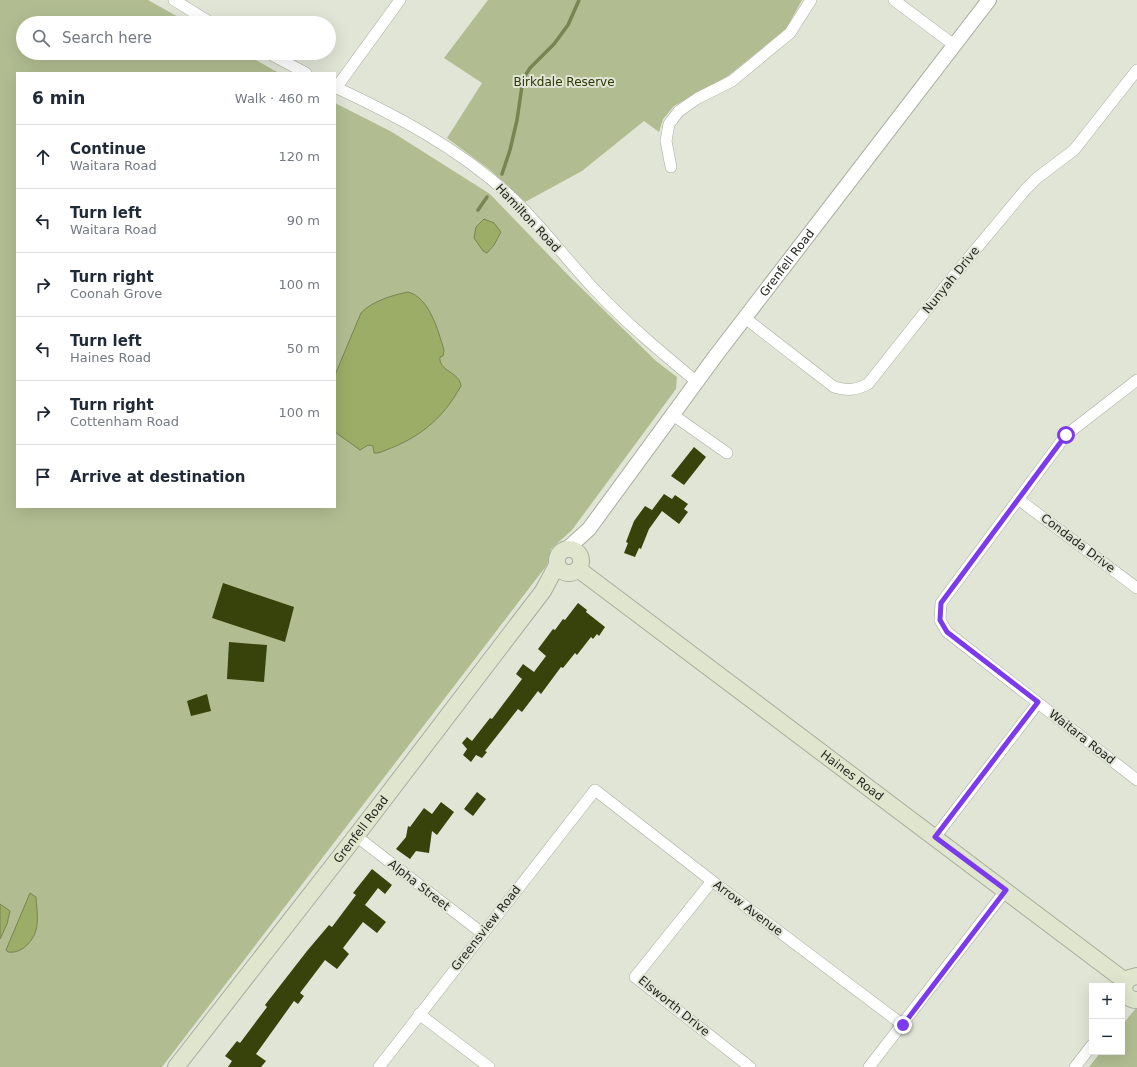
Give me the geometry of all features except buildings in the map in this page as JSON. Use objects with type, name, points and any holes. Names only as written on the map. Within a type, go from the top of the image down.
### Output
[{"type":"main road","name":"Grenfell Road","points":[[176,1067],[356,836],[543,591],[569,562]]},
{"type":"main road","name":"Haines Road","points":[[569,562],[1006,890],[1131,979]]},
{"type":"main road","points":[[1129,1002],[1124,990],[1131,979]]},
{"type":"street","points":[[174,0],[200,16]]},
{"type":"street","points":[[336,87],[400,0]]},
{"type":"street","points":[[671,168],[666,141],[669,124],[679,111],[698,98],[732,81],[790,33],[811,0]]},
{"type":"street","points":[[894,0],[954,45]]},
{"type":"street","name":"Grenfell Road","points":[[569,562],[589,529],[697,382],[989,0]]},
{"type":"street","points":[[281,60],[304,72]]},
{"type":"street","name":"Nunyah Drive","points":[[745,318],[834,387],[847,390],[868,384],[956,273],[1026,190],[1037,178],[1074,150],[1137,70]]},
{"type":"street","name":"Hamilton Road","points":[[336,88],[392,114],[425,133],[459,154],[484,174],[507,193],[537,224],[595,290],[697,382]]},
{"type":"street","name":"Waitara Road","points":[[1137,380],[1066,435],[941,603],[940,620],[947,632],[1137,780]]},
{"type":"street","points":[[673,415],[727,453]]},
{"type":"street","name":"Condada Drive","points":[[1018,499],[1137,588]]},
{"type":"street","points":[[935,837],[1038,702]]},
{"type":"street","name":"Arrow Avenue","points":[[595,790],[712,881],[903,1025]]},
{"type":"street","name":"Greensview Road","points":[[379,1067],[595,790]]},
{"type":"street","name":"Alpha Street","points":[[356,836],[482,933]]},
{"type":"street","name":"Elsworth Drive","points":[[712,881],[635,977],[750,1067]]},
{"type":"street","points":[[869,1067],[1006,890]]},
{"type":"street","points":[[419,1014],[489,1067]]},
{"type":"street","points":[[1075,1067],[1089,1049]]},
{"type":"green space","points":[[0,0],[148,0],[177,16],[16,16],[16,60],[256,60],[277,72],[16,72],[16,508],[336,508],[336,104],[392,132],[490,194],[568,275],[656,361],[677,377],[676,389],[572,530],[551,549],[547,565],[162,1067],[0,1067]]},
{"type":"green space","name":"Birkdale Reserve","points":[[488,0],[802,0],[786,29],[728,76],[674,106],[663,119],[659,132],[644,121],[582,171],[525,202],[490,170],[447,138],[482,83],[444,58]]},
{"type":"green space","points":[[1137,1007],[1137,1067],[1089,1067],[1099,1055],[1125,1055],[1125,1021]]},
{"type":"shaded area","points":[[484,219],[494,223],[501,232],[494,245],[487,253],[483,251],[474,238],[476,227]]},
{"type":"shaded area","points":[[408,292],[416,295],[422,301],[432,316],[444,350],[443,356],[440,357],[440,362],[460,381],[461,386],[445,410],[436,420],[416,436],[392,448],[374,453],[373,446],[368,445],[360,450],[336,433],[336,373],[361,313],[371,305],[389,297]]},
{"type":"shaded area","points":[[30,893],[36,897],[37,928],[28,944],[19,951],[8,952],[6,950]]},
{"type":"shaded area","points":[[0,904],[10,911],[7,924],[0,939]]},
{"type":"waterway","points":[[502,174],[510,150],[517,120],[523,79],[530,68],[554,44],[568,25],[579,0]]},
{"type":"waterway","points":[[478,210],[487,197]]},
{"type":"route","points":[[903,1025],[1006,890],[935,837],[1038,702],[947,632],[940,620],[941,603],[1066,435]]}]
